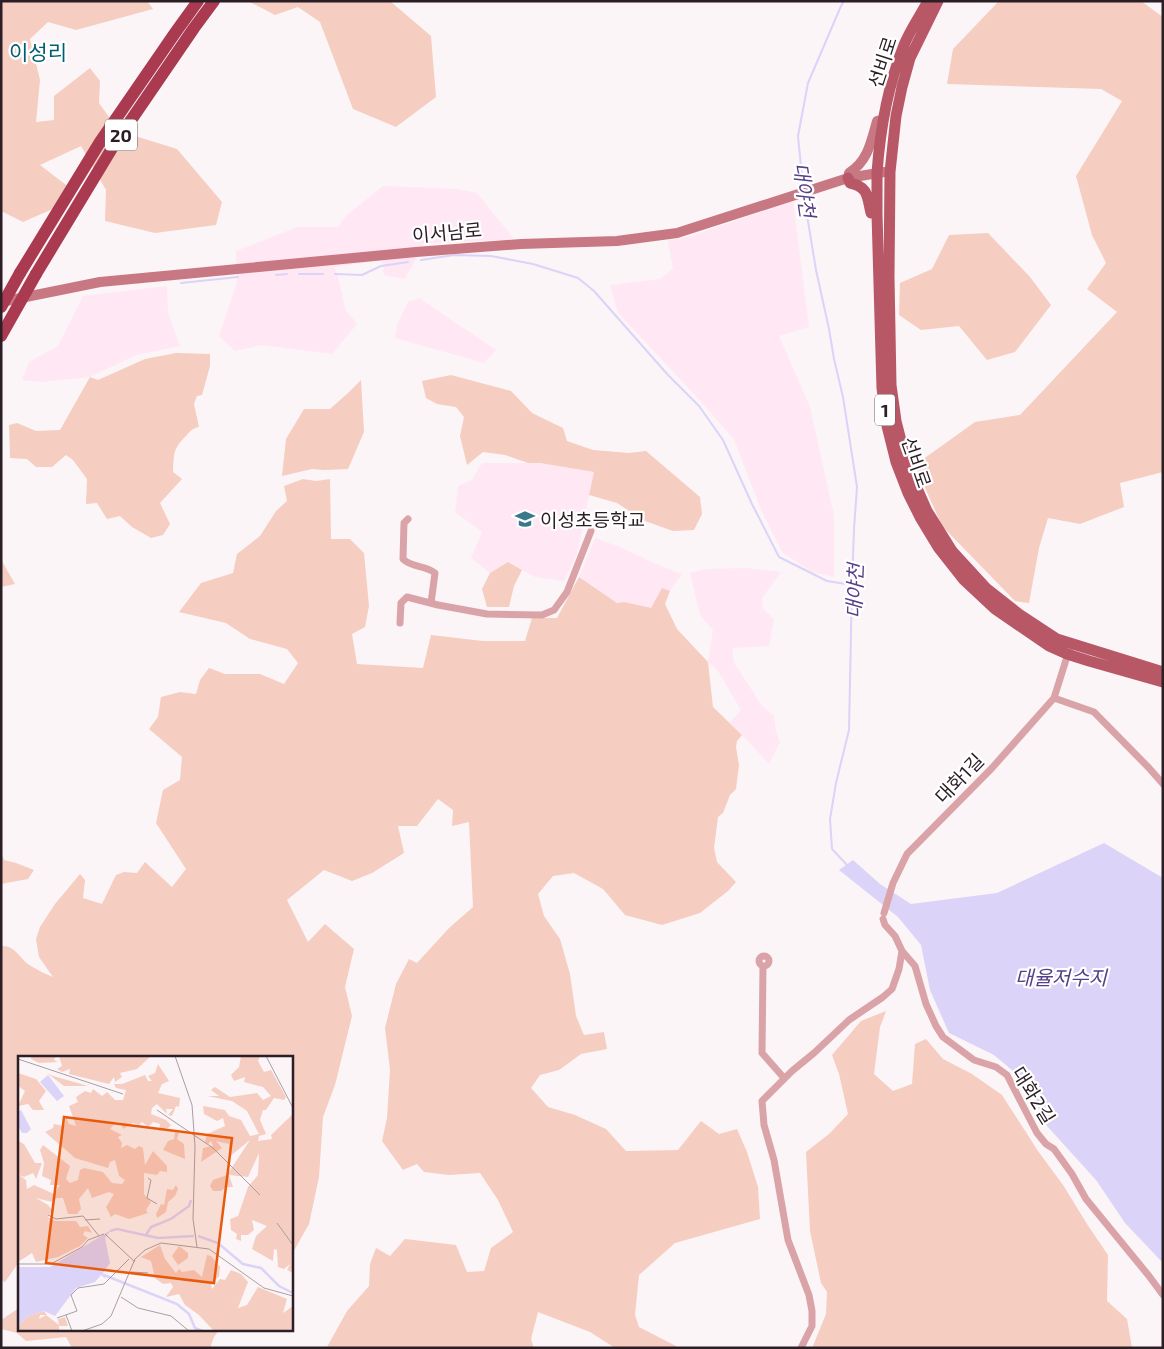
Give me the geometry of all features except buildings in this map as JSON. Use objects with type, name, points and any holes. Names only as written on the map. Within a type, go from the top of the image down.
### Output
[{"type":"highway","name":"20","points":[[1,307],[100,142],[198,1]]},
{"type":"highway","name":"20","points":[[1,336],[114,145],[214,1]]},
{"type":"main road","name":"선비로","points":[[928,1],[904,44],[895,71],[883,120],[878,152],[877,214],[882,383],[887,426],[896,462],[908,493],[938,546],[964,580],[995,609],[1049,646],[1069,649],[1163,672]]},
{"type":"main road","name":"선비로","points":[[938,1],[910,58],[896,116],[890,172],[891,385],[896,421],[908,468],[927,510],[952,551],[986,588],[1069,649],[1163,682]]},
{"type":"main road","points":[[877,214],[871,212],[865,190],[858,185],[850,183],[848,178],[849,173],[858,168],[869,151],[877,121],[883,120]]},
{"type":"main road","name":"이서남로","points":[[1,302],[100,282],[416,252],[512,244],[617,241],[677,233],[848,178],[890,172]]},
{"type":"street","points":[[408,519],[404,523],[403,559],[408,563],[430,569],[436,573],[431,603]]},
{"type":"street","points":[[400,624],[401,602],[407,597],[487,614],[542,615],[554,610],[567,592],[591,531]]},
{"type":"street","name":"대화1길","points":[[883,916],[893,883],[908,854],[992,768],[1054,698],[1069,649]]},
{"type":"street","points":[[1054,698],[1094,712],[1163,784]]},
{"type":"street","name":"대화2길","points":[[883,916],[885,925],[895,936],[902,951],[915,966],[926,1004],[936,1026],[944,1037],[974,1060],[996,1067],[1007,1075],[1037,1132],[1046,1144],[1054,1150],[1072,1174],[1086,1199],[1163,1295]]},
{"type":"street","points":[[801,1348],[812,1326],[812,1311],[809,1295],[788,1240],[774,1160],[764,1126],[762,1101],[784,1078],[849,1020],[884,997],[892,989],[899,970],[902,951]]},
{"type":"street","points":[[763,966],[762,1053],[784,1078]]},
{"type":"shaded area","points":[[1,1],[147,1],[153,9],[76,30],[48,22],[30,39],[40,80],[36,122],[54,120],[54,96],[90,68],[100,81],[99,103],[119,131],[177,149],[222,202],[216,225],[155,233],[105,221],[106,190],[81,146],[40,165],[70,188],[55,208],[23,222],[1,211]]},
{"type":"shaded area","points":[[248,1],[390,1],[431,36],[436,97],[396,127],[353,109],[320,22],[298,7],[275,15]]},
{"type":"shaded area","points":[[999,1],[1141,1],[1163,17],[1163,472],[1120,483],[1124,507],[1080,524],[1048,518],[1039,548],[1029,603],[1015,601],[942,526],[915,465],[975,422],[1020,415],[1117,312],[1087,289],[1106,263],[1092,235],[1076,176],[1122,101],[1101,89],[947,84],[953,49]]},
{"type":"shaded area","points":[[383,186],[457,189],[477,193],[514,239],[424,244],[405,279],[384,275],[382,260],[335,267],[345,309],[357,324],[332,354],[261,345],[235,351],[219,336],[237,282],[236,251],[297,227],[338,227],[346,216]]},
{"type":"shaded area","points":[[793,201],[809,327],[779,336],[810,407],[834,516],[834,577],[812,572],[782,552],[761,510],[734,439],[618,313],[610,285],[660,279],[673,269],[668,241],[691,236]]},
{"type":"shaded area","points":[[988,233],[1030,277],[1051,305],[1015,352],[987,360],[959,326],[921,330],[899,315],[900,283],[932,269],[949,235]]},
{"type":"shaded area","points":[[167,286],[168,313],[180,346],[136,355],[90,377],[42,382],[22,380],[29,362],[58,346],[83,296]]},
{"type":"shaded area","points":[[419,298],[496,350],[484,363],[395,338],[397,325],[408,302]]},
{"type":"shaded area","points":[[176,353],[210,354],[210,366],[202,395],[197,396],[194,404],[199,427],[189,433],[179,444],[175,452],[173,472],[182,479],[160,503],[170,524],[163,535],[151,538],[132,527],[120,516],[107,519],[97,503],[86,504],[87,479],[73,460],[66,455],[52,467],[36,467],[27,459],[10,458],[9,425],[17,423],[36,431],[60,430],[90,377],[98,380],[145,359]]},
{"type":"shaded area","points":[[451,375],[511,391],[532,413],[563,428],[567,441],[593,450],[629,453],[646,451],[700,497],[702,514],[694,530],[673,531],[645,521],[617,503],[589,495],[594,472],[540,463],[528,463],[505,455],[483,452],[467,465],[460,436],[464,417],[456,407],[437,404],[426,398],[422,381]]},
{"type":"shaded area","points":[[361,380],[364,432],[348,469],[312,469],[282,476],[286,439],[304,409],[330,409]]},
{"type":"shaded area","name":"이성초등학교","points":[[482,463],[540,463],[594,472],[577,554],[564,581],[535,577],[508,562],[490,573],[471,558],[482,532],[455,512],[458,486],[472,480]]},
{"type":"shaded area","points":[[303,479],[316,481],[330,479],[331,539],[350,539],[364,553],[369,606],[365,627],[352,634],[357,664],[423,668],[431,635],[483,641],[525,641],[532,618],[557,618],[579,577],[617,603],[624,602],[651,608],[662,588],[670,591],[665,604],[677,629],[708,662],[713,707],[742,735],[737,741],[736,747],[739,765],[736,789],[730,795],[723,813],[718,817],[714,848],[717,862],[736,882],[728,891],[700,913],[662,925],[625,915],[603,889],[574,873],[553,876],[538,894],[544,916],[560,939],[570,974],[576,1016],[584,1035],[604,1032],[607,1049],[581,1054],[559,1070],[540,1075],[531,1088],[548,1107],[575,1115],[606,1129],[626,1151],[678,1150],[701,1121],[719,1134],[737,1129],[747,1152],[758,1187],[760,1219],[675,1243],[639,1275],[635,1315],[639,1327],[677,1348],[615,1348],[590,1332],[538,1312],[531,1339],[534,1348],[325,1348],[347,1311],[369,1286],[370,1264],[376,1248],[390,1256],[405,1239],[456,1245],[467,1272],[484,1271],[491,1248],[513,1232],[498,1200],[480,1173],[449,1175],[424,1172],[417,1164],[403,1170],[382,1141],[387,1118],[390,1070],[385,1028],[396,984],[409,959],[417,963],[449,928],[473,907],[469,822],[452,826],[453,810],[438,799],[417,826],[398,826],[404,853],[372,873],[352,881],[324,870],[287,900],[308,942],[325,924],[354,949],[345,987],[352,1016],[335,1085],[323,1117],[319,1177],[309,1224],[292,1254],[292,1056],[18,1056],[18,1263],[5,1282],[1,1280],[1,946],[10,948],[18,953],[27,963],[53,977],[39,957],[36,939],[40,927],[55,904],[80,874],[85,880],[83,898],[102,904],[116,875],[124,872],[137,873],[145,862],[172,887],[186,869],[156,823],[163,790],[180,780],[182,757],[149,729],[158,717],[161,697],[180,692],[196,694],[200,680],[209,668],[225,674],[260,674],[284,684],[298,663],[287,649],[250,639],[226,623],[179,612],[201,583],[233,573],[237,554],[260,536],[276,511],[287,501],[284,486]]},
{"type":"shaded area","points":[[595,538],[682,574],[670,591],[662,588],[652,609],[624,602],[617,603],[579,577]]},
{"type":"shaded area","points":[[1,559],[3,563],[15,584],[1,587]]},
{"type":"shaded area","points":[[508,562],[522,570],[514,586],[509,607],[487,607],[482,589],[490,573]]},
{"type":"shaded area","points":[[746,568],[781,572],[762,598],[763,609],[774,619],[769,646],[733,648],[733,661],[762,706],[774,716],[776,732],[780,742],[769,764],[730,722],[741,710],[718,671],[708,662],[713,630],[700,615],[690,573],[707,569]]},
{"type":"shaded area","points":[[1,851],[4,860],[34,870],[28,879],[1,884]]},
{"type":"shaded area","points":[[886,1011],[880,1027],[874,1074],[893,1091],[912,1084],[915,1044],[926,1039],[943,1059],[972,1074],[1002,1095],[1108,1255],[1107,1301],[1127,1319],[1132,1348],[812,1348],[826,1314],[827,1292],[821,1283],[810,1231],[806,1152],[829,1134],[848,1114],[839,1074],[832,1055],[861,1021]]},
{"type":"shaded area","points":[[18,1309],[18,1332],[218,1332],[210,1348],[72,1348],[66,1337],[26,1341],[17,1333],[1,1329],[1,1320]]},
{"type":"water","name":"대율저수지","points":[[1104,843],[1163,878],[1163,1263],[1125,1223],[1096,1180],[1047,1126],[1027,1083],[994,1055],[949,1033],[930,990],[921,945],[898,917],[839,870],[853,860],[880,884],[911,904],[997,893]]},
{"type":"waterway","name":"대야천","points":[[803,187],[798,136],[808,83],[844,1]]},
{"type":"waterway","name":"대야천","points":[[804,197],[816,270],[843,397],[857,487],[852,583],[849,730],[836,783],[830,819],[832,849],[848,866]]},
{"type":"waterway","points":[[421,260],[454,255],[491,256],[533,264],[578,278],[594,291],[668,375],[699,406],[723,440],[779,557],[827,581],[852,585]]},
{"type":"waterway","points":[[335,274],[362,275],[381,266],[408,262]]},
{"type":"waterway","points":[[276,275],[287,274]]},
{"type":"waterway","points":[[299,274],[323,274]]},
{"type":"waterway","points":[[181,283],[238,277]]},
{"type":"place","name":"이성초등학교","points":[[525,519]]},
{"type":"district","name":"이성리","points":[[38,51]]}]
